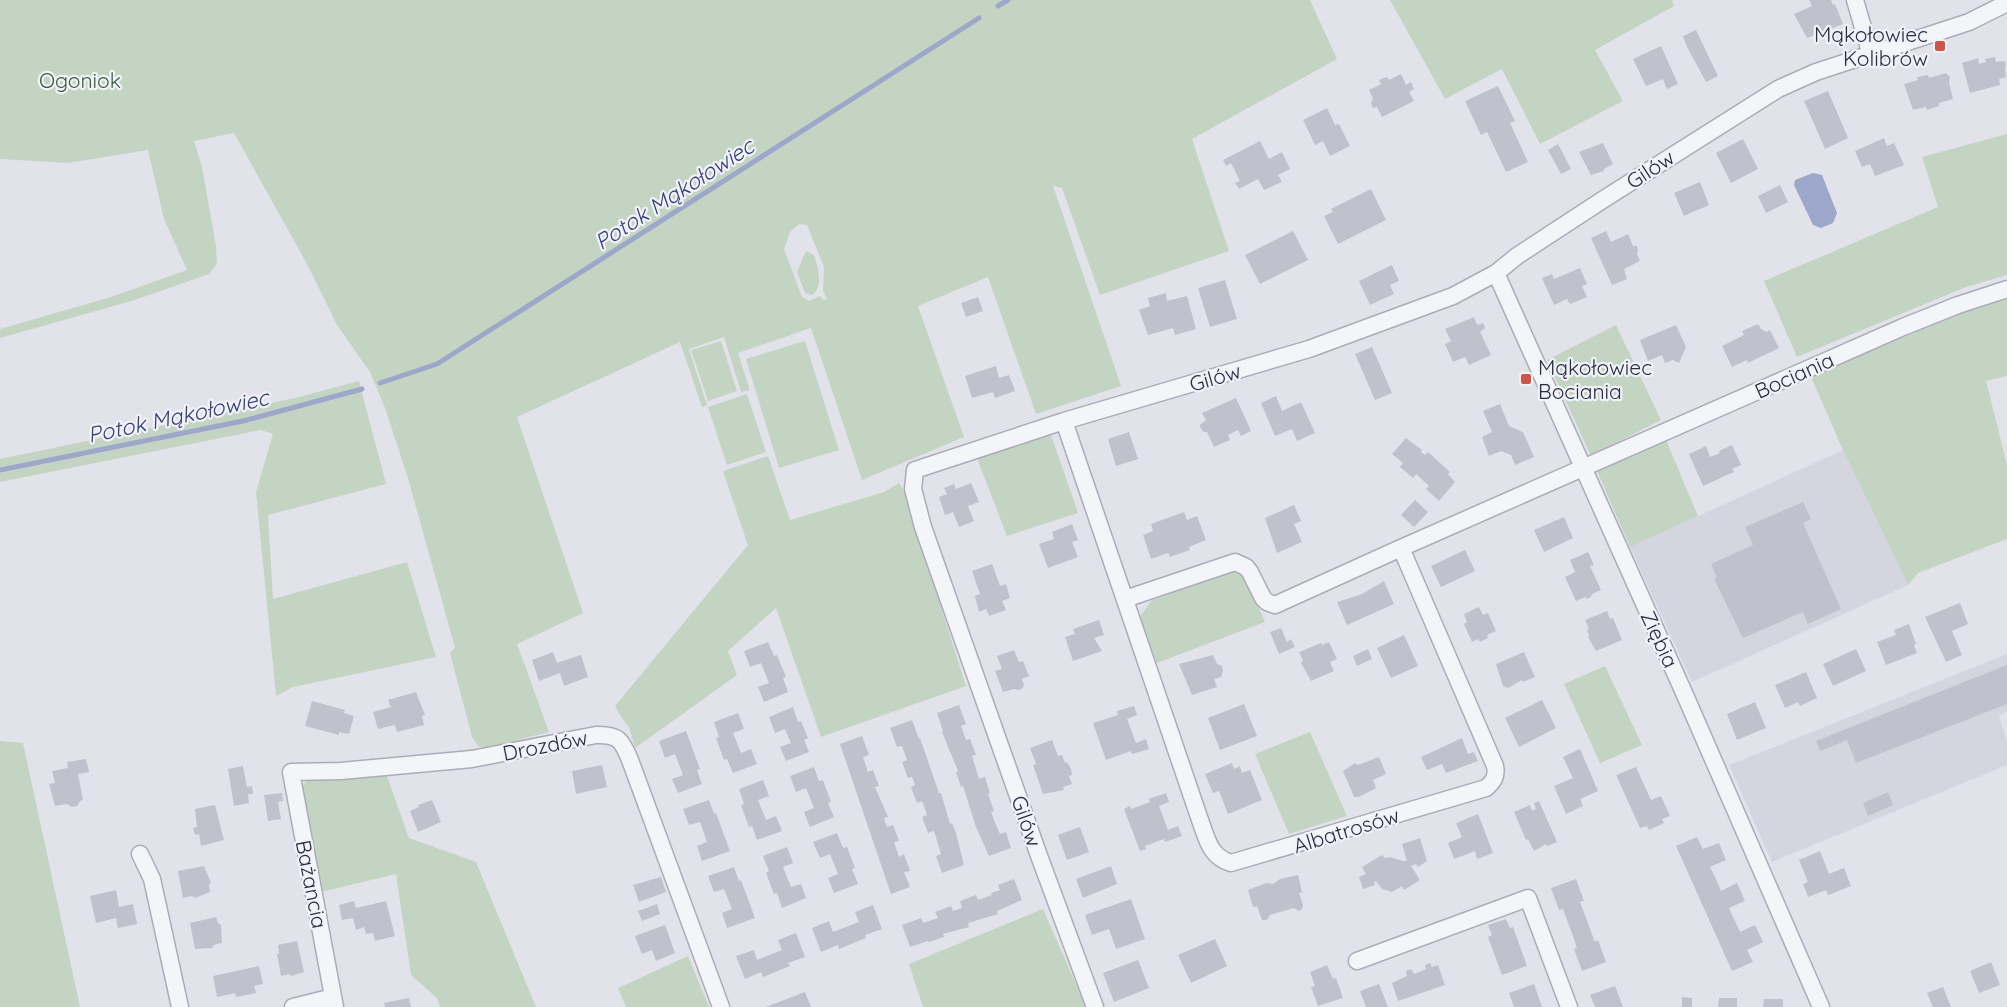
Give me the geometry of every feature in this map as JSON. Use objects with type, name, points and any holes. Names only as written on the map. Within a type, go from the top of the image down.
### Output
[{"type":"street","points":[[1856,0],[1871,55]]},
{"type":"street","name":"Gilów","points":[[1095,1007],[939,572],[913,489],[915,470],[1064,421],[1309,349],[1453,296],[1496,273],[1517,256],[1585,211],[1778,89],[1816,72],[1969,22],[2007,3]]},
{"type":"street","name":"Ziębia","points":[[1496,273],[1685,695],[1821,1007]]},
{"type":"street","name":"Bociania","points":[[1583,469],[1903,327],[2007,289]]},
{"type":"street","name":"Albatrosów","points":[[1064,421],[1196,810],[1212,850],[1220,860],[1231,863],[1486,788],[1492,783],[1496,774],[1495,766],[1401,548]]},
{"type":"street","points":[[1125,600],[1235,562],[1246,567],[1263,598],[1275,605],[1583,469]]},
{"type":"street","name":"Drozdów","points":[[291,772],[341,771],[472,759],[610,734],[619,739],[630,760],[721,1007]]},
{"type":"street","name":"Bażancia","points":[[291,772],[334,1002],[293,1007]]},
{"type":"street","points":[[140,854],[152,879],[180,1007]]},
{"type":"street","points":[[1357,961],[1528,898],[1569,1007]]},
{"type":"shaded area","points":[[1843,450],[1908,585],[1692,682],[1630,547]]},
{"type":"shaded area","points":[[2007,654],[2007,711],[1999,716],[2007,741],[2007,765],[1772,862],[1729,765]]},
{"type":"green space","name":"Ogoniok","points":[[0,0],[1310,0],[1337,59],[1192,139],[1229,251],[1100,295],[1062,188],[1053,186],[1121,386],[1036,414],[988,277],[918,306],[964,437],[862,480],[811,328],[738,353],[750,390],[741,392],[724,337],[689,349],[707,405],[702,407],[680,342],[517,417],[583,613],[517,644],[549,732],[485,748],[478,746],[472,737],[450,653],[455,648],[408,478],[385,408],[370,372],[337,325],[307,264],[234,133],[194,141],[202,167],[216,246],[217,264],[209,274],[135,300],[0,338],[0,329],[111,297],[187,270],[164,219],[148,150],[68,163],[0,159]],"holes":[[[799,224],[807,225],[824,267],[823,291],[827,299],[823,300],[820,296],[809,301],[802,297],[784,249],[790,232]]]},
{"type":"green space","points":[[1390,0],[1672,0],[1674,6],[1595,50],[1623,101],[1540,144],[1502,69],[1445,99]]},
{"type":"green space","points":[[2007,134],[2007,275],[1966,287],[1797,357],[1764,281],[1938,207],[1922,157]]},
{"type":"green space","points":[[806,251],[814,255],[818,271],[818,287],[812,295],[805,293],[797,272]]},
{"type":"green space","points":[[2007,297],[2007,376],[1986,381],[2007,465],[2007,539],[1918,573],[1908,585],[1843,450],[1811,377],[1972,308]]},
{"type":"green space","points":[[1616,325],[1661,420],[1591,456],[1547,360]]},
{"type":"green space","points":[[721,341],[737,391],[708,401],[691,350]]},
{"type":"green space","points":[[805,341],[839,450],[779,468],[746,359]]},
{"type":"green space","points":[[359,381],[386,484],[268,515],[273,599],[407,562],[436,657],[293,687],[276,696],[256,492],[273,434],[261,430],[0,482],[0,459],[295,398]]},
{"type":"green space","points":[[747,394],[766,452],[727,465],[708,407]]},
{"type":"green space","points":[[1050,432],[1078,513],[1007,536],[977,458]]},
{"type":"green space","points":[[1666,440],[1698,516],[1630,547],[1597,471]]},
{"type":"green space","points":[[768,456],[790,520],[884,492],[899,483],[905,493],[966,686],[821,737],[776,608],[728,651],[737,675],[635,748],[629,727],[615,706],[748,545],[723,471]]},
{"type":"green space","points":[[1231,571],[1245,576],[1265,622],[1157,663],[1139,618],[1151,601]]},
{"type":"green space","points":[[1605,666],[1642,745],[1600,763],[1564,684]]},
{"type":"green space","points":[[1310,732],[1347,816],[1289,834],[1255,754]]},
{"type":"green space","points":[[0,741],[23,743],[80,1007],[0,1007]]},
{"type":"green space","points":[[387,776],[409,838],[476,862],[536,1007],[440,1007],[437,998],[411,975],[396,874],[321,892],[300,795],[303,785],[310,778]]},
{"type":"green space","points":[[1043,909],[1086,1007],[923,1007],[909,964]]},
{"type":"green space","points":[[688,956],[709,1007],[626,1007],[618,988]]},
{"type":"water","points":[[1813,173],[1822,175],[1837,213],[1833,223],[1821,228],[1813,225],[1794,185],[1795,180]]},
{"type":"building","points":[[1809,0],[1831,0],[1843,24],[1807,38],[1794,14],[1812,6]]},
{"type":"building","points":[[1696,30],[1718,76],[1706,82],[1683,36]]},
{"type":"building","points":[[1661,46],[1678,84],[1667,89],[1663,79],[1646,86],[1633,59]]},
{"type":"building","points":[[1995,57],[1996,62],[2006,63],[2006,77],[1999,79],[2000,85],[1970,93],[1962,63],[1978,58],[1979,64],[1986,62],[1985,59]]},
{"type":"building","points":[[1946,73],[1950,77],[1949,83],[1953,99],[1927,110],[1926,107],[1913,110],[1904,84],[1918,80],[1917,77],[1928,75],[1929,78]]},
{"type":"building","points":[[1401,74],[1406,85],[1411,82],[1414,89],[1409,92],[1414,101],[1382,117],[1377,107],[1373,108],[1371,103],[1373,99],[1369,90],[1381,84],[1379,80],[1387,77],[1389,80]]},
{"type":"building","points":[[1498,86],[1515,121],[1510,123],[1528,162],[1506,172],[1487,132],[1481,135],[1465,101]]},
{"type":"building","points":[[1828,91],[1848,138],[1825,149],[1804,101]]},
{"type":"building","points":[[1327,108],[1335,125],[1339,124],[1350,146],[1330,156],[1323,141],[1315,145],[1303,120]]},
{"type":"building","points":[[1884,138],[1887,146],[1894,143],[1904,165],[1875,176],[1870,164],[1862,167],[1855,151]]},
{"type":"building","points":[[1743,139],[1758,169],[1731,183],[1716,153]]},
{"type":"building","points":[[1260,141],[1269,159],[1282,152],[1290,169],[1278,175],[1282,182],[1264,190],[1258,179],[1239,189],[1235,183],[1240,181],[1231,163],[1226,166],[1223,160]]},
{"type":"building","points":[[1603,143],[1613,164],[1604,171],[1591,175],[1579,152]]},
{"type":"building","points":[[1558,144],[1571,169],[1561,174],[1548,150]]},
{"type":"building","points":[[1700,182],[1709,205],[1684,216],[1674,193]]},
{"type":"building","points":[[1780,185],[1788,202],[1766,213],[1758,196]]},
{"type":"building","points":[[1371,189],[1386,220],[1338,244],[1324,216],[1333,212],[1331,209]]},
{"type":"building","points":[[1293,231],[1308,260],[1260,284],[1245,255]]},
{"type":"building","points":[[1606,231],[1611,242],[1628,234],[1633,246],[1637,246],[1640,261],[1624,269],[1627,279],[1612,285],[1591,238]]},
{"type":"building","points":[[1392,265],[1399,281],[1390,285],[1394,294],[1370,305],[1359,281]]},
{"type":"building","points":[[1580,268],[1587,284],[1582,286],[1587,297],[1570,304],[1567,299],[1554,305],[1542,278],[1552,274],[1554,279]]},
{"type":"building","points":[[1225,280],[1237,319],[1210,327],[1198,288]]},
{"type":"building","points":[[1166,293],[1167,301],[1187,296],[1196,329],[1175,335],[1173,328],[1148,335],[1139,310],[1150,306],[1148,298]]},
{"type":"building","points":[[978,297],[983,311],[966,317],[961,303]]},
{"type":"building","points":[[1474,317],[1477,325],[1483,323],[1485,328],[1480,332],[1491,355],[1469,365],[1465,357],[1453,362],[1445,344],[1451,341],[1445,329]]},
{"type":"building","points":[[1758,324],[1767,332],[1770,330],[1779,348],[1748,363],[1747,360],[1732,367],[1722,346],[1744,335],[1742,331]]},
{"type":"building","points":[[1676,325],[1686,347],[1679,363],[1673,360],[1665,363],[1662,355],[1648,361],[1640,340]]},
{"type":"building","points":[[1372,347],[1392,393],[1375,400],[1355,354]]},
{"type":"building","points":[[996,366],[999,378],[1009,375],[1015,391],[995,398],[993,392],[972,398],[965,376]]},
{"type":"building","points":[[1276,396],[1282,411],[1301,402],[1315,433],[1297,441],[1292,429],[1275,436],[1261,403]]},
{"type":"building","points":[[1236,398],[1251,431],[1241,436],[1238,430],[1228,435],[1230,440],[1214,447],[1207,432],[1201,429],[1200,425],[1206,420],[1202,413]]},
{"type":"building","points":[[1500,404],[1509,426],[1523,432],[1534,457],[1515,465],[1511,455],[1501,451],[1489,456],[1482,437],[1492,432],[1483,411]]},
{"type":"building","points":[[1129,432],[1138,459],[1116,466],[1108,439]]},
{"type":"building","points":[[1406,438],[1425,455],[1428,452],[1450,472],[1448,474],[1455,482],[1439,501],[1426,489],[1429,486],[1416,474],[1413,478],[1400,467],[1403,463],[1392,454]]},
{"type":"building","points":[[1732,445],[1741,465],[1732,469],[1734,472],[1703,486],[1689,454],[1706,446],[1710,457]]},
{"type":"building","points":[[971,483],[979,502],[968,506],[974,521],[959,527],[953,512],[945,515],[939,497],[947,494],[944,488],[954,484],[956,489]]},
{"type":"building","points":[[1415,500],[1428,512],[1414,527],[1401,515]]},
{"type":"building","points":[[1803,502],[1811,519],[1803,523],[1841,609],[1808,624],[1803,612],[1743,638],[1714,579],[1717,577],[1711,564],[1753,545],[1745,527]]},
{"type":"building","points":[[1294,505],[1301,521],[1294,524],[1302,542],[1277,553],[1265,518]]},
{"type":"building","points":[[1184,512],[1187,520],[1197,516],[1206,540],[1189,547],[1190,550],[1170,557],[1168,553],[1151,559],[1143,535],[1153,531],[1151,524]]},
{"type":"building","points":[[1564,517],[1573,538],[1544,552],[1534,530]]},
{"type":"building","points":[[1072,524],[1078,540],[1072,542],[1078,557],[1048,568],[1039,544],[1054,539],[1052,532]]},
{"type":"building","points":[[1465,550],[1475,571],[1441,587],[1431,566]]},
{"type":"building","points":[[1588,552],[1594,565],[1590,566],[1601,590],[1587,599],[1585,597],[1576,601],[1565,577],[1575,572],[1570,560]]},
{"type":"building","points":[[992,564],[1000,586],[1006,584],[1010,598],[1002,601],[1006,610],[989,616],[986,609],[979,612],[975,596],[980,594],[972,571]]},
{"type":"building","points":[[1384,581],[1394,604],[1347,625],[1337,602],[1362,594]]},
{"type":"building","points":[[1960,603],[1968,624],[1952,631],[1962,655],[1946,662],[1925,617]]},
{"type":"building","points":[[1479,607],[1483,615],[1488,613],[1496,631],[1487,635],[1488,638],[1480,642],[1478,639],[1472,642],[1464,624],[1467,622],[1464,614]]},
{"type":"building","points":[[1607,611],[1610,619],[1613,618],[1622,640],[1596,651],[1588,637],[1587,630],[1589,629],[1585,620]]},
{"type":"building","points":[[1099,620],[1104,635],[1094,638],[1102,651],[1073,661],[1065,637],[1075,634],[1073,629]]},
{"type":"building","points":[[1909,624],[1917,653],[1886,665],[1877,642],[1896,635],[1894,630]]},
{"type":"building","points":[[1281,628],[1287,642],[1291,639],[1295,647],[1279,654],[1270,632]]},
{"type":"building","points":[[1404,635],[1418,666],[1391,678],[1377,648]]},
{"type":"building","points":[[768,642],[774,656],[777,655],[786,677],[783,678],[788,692],[764,702],[758,687],[769,683],[761,663],[750,667],[744,651]]},
{"type":"building","points":[[1329,642],[1337,659],[1330,662],[1334,671],[1311,681],[1301,663],[1303,661],[1299,652]]},
{"type":"building","points":[[1368,649],[1372,659],[1357,666],[1353,656]]},
{"type":"building","points":[[1856,649],[1866,671],[1833,686],[1823,664]]},
{"type":"building","points":[[1014,650],[1019,662],[1023,661],[1029,676],[1022,679],[1024,685],[1022,689],[1003,692],[995,671],[1002,669],[997,656]]},
{"type":"building","points":[[553,652],[557,663],[581,655],[588,677],[564,686],[560,673],[539,681],[532,660]]},
{"type":"building","points":[[1524,652],[1535,677],[1523,682],[1522,680],[1508,688],[1503,686],[1496,664]]},
{"type":"building","points":[[1213,655],[1217,664],[1222,666],[1223,671],[1221,677],[1214,679],[1217,687],[1192,695],[1179,664]]},
{"type":"building","points":[[2007,665],[2007,704],[1856,763],[1847,740],[1820,751],[1816,741]]},
{"type":"building","points":[[1806,672],[1817,698],[1800,706],[1798,702],[1785,708],[1775,685]]},
{"type":"building","points":[[416,692],[425,715],[422,716],[424,725],[397,732],[395,725],[378,729],[373,712],[391,707],[388,700]]},
{"type":"building","points":[[1542,700],[1556,728],[1519,747],[1505,718]]},
{"type":"building","points":[[312,701],[345,710],[344,713],[354,716],[349,734],[339,732],[339,735],[305,726]]},
{"type":"building","points":[[1755,702],[1766,728],[1737,740],[1727,714]]},
{"type":"building","points":[[1244,704],[1257,736],[1220,750],[1208,718]]},
{"type":"building","points":[[959,705],[966,724],[961,726],[966,740],[970,739],[976,755],[972,756],[979,779],[985,777],[990,793],[988,794],[994,811],[991,812],[1000,834],[1006,832],[1011,848],[989,856],[976,827],[963,786],[961,787],[956,772],[958,771],[937,713]]},
{"type":"building","points":[[1134,706],[1137,715],[1127,719],[1136,743],[1146,739],[1149,749],[1132,754],[1131,751],[1106,760],[1093,723],[1118,715],[1117,711]]},
{"type":"building","points":[[793,707],[798,722],[801,721],[808,738],[804,740],[809,752],[786,761],[780,747],[791,743],[785,729],[775,733],[769,717]]},
{"type":"building","points":[[738,713],[744,729],[733,733],[741,753],[751,749],[757,764],[733,773],[727,759],[724,760],[716,738],[719,737],[714,722]]},
{"type":"building","points":[[912,720],[939,793],[941,793],[950,824],[952,823],[956,833],[964,865],[942,873],[936,856],[941,854],[934,831],[928,833],[922,817],[927,815],[922,801],[917,803],[911,787],[915,785],[912,777],[908,778],[902,762],[907,760],[902,746],[897,747],[890,728]]},
{"type":"building","points":[[686,731],[700,769],[697,770],[702,784],[678,793],[672,779],[683,775],[675,754],[665,758],[659,741]]},
{"type":"building","points":[[862,736],[869,755],[863,757],[868,772],[873,770],[879,786],[875,787],[888,817],[884,818],[887,827],[893,825],[899,841],[894,842],[899,857],[904,854],[910,871],[904,872],[910,887],[891,894],[840,744]]},
{"type":"building","points":[[1462,738],[1468,754],[1474,752],[1478,761],[1446,773],[1442,764],[1427,770],[1421,757]]},
{"type":"building","points":[[1052,740],[1058,756],[1062,755],[1065,763],[1067,762],[1071,769],[1072,775],[1069,776],[1072,784],[1063,787],[1064,790],[1043,794],[1030,748]]},
{"type":"building","points":[[1580,749],[1598,791],[1580,799],[1583,806],[1566,814],[1554,786],[1573,778],[1563,757]]},
{"type":"building","points":[[1379,757],[1386,774],[1373,780],[1376,788],[1359,797],[1354,797],[1343,771],[1355,763],[1358,765]]},
{"type":"building","points":[[86,759],[89,772],[78,774],[83,800],[77,806],[72,807],[67,804],[55,806],[49,784],[55,783],[52,771],[68,768],[67,762]]},
{"type":"building","points":[[1232,763],[1234,769],[1240,766],[1242,773],[1250,770],[1262,800],[1228,814],[1219,791],[1213,793],[1205,774]]},
{"type":"building","points":[[602,765],[607,787],[576,794],[572,771]]},
{"type":"building","points":[[243,766],[247,787],[252,786],[253,794],[248,794],[249,803],[234,806],[228,769]]},
{"type":"building","points":[[814,767],[819,781],[823,780],[834,817],[810,827],[804,812],[814,808],[806,788],[796,792],[790,776]]},
{"type":"building","points":[[1636,767],[1651,800],[1661,796],[1670,816],[1662,819],[1664,823],[1649,830],[1647,826],[1640,828],[1616,775]]},
{"type":"building","points":[[763,780],[769,796],[758,800],[766,820],[776,816],[782,831],[757,840],[752,826],[749,827],[741,805],[744,804],[739,789]]},
{"type":"building","points":[[1888,792],[1893,805],[1868,816],[1863,803]]},
{"type":"building","points":[[282,793],[283,801],[278,802],[281,819],[268,821],[264,795]]},
{"type":"building","points":[[1166,793],[1169,802],[1159,806],[1168,830],[1178,826],[1182,836],[1165,842],[1164,839],[1145,846],[1146,849],[1140,851],[1124,809],[1130,806],[1131,809],[1150,802],[1149,799]]},
{"type":"building","points":[[432,800],[441,822],[418,832],[410,811]]},
{"type":"building","points":[[709,800],[730,851],[702,861],[697,846],[707,842],[700,822],[689,825],[683,809]]},
{"type":"building","points":[[1539,801],[1557,842],[1547,846],[1546,844],[1534,851],[1528,839],[1526,840],[1514,812],[1530,805],[1532,811],[1536,809],[1534,803]]},
{"type":"building","points":[[215,805],[224,840],[201,846],[199,834],[195,835],[193,828],[197,827],[195,809]]},
{"type":"building","points":[[1478,814],[1493,853],[1477,859],[1475,851],[1454,859],[1448,843],[1462,837],[1456,823]]},
{"type":"building","points":[[1080,827],[1089,852],[1067,860],[1058,835]]},
{"type":"building","points":[[837,833],[843,848],[847,847],[858,884],[834,893],[828,878],[838,874],[830,854],[820,858],[813,842]]},
{"type":"building","points":[[1697,837],[1703,849],[1719,843],[1726,860],[1710,867],[1721,891],[1737,883],[1745,901],[1729,908],[1740,932],[1755,925],[1763,942],[1747,950],[1753,962],[1732,971],[1676,846]]},
{"type":"building","points":[[1420,838],[1427,861],[1418,867],[1416,864],[1411,866],[1420,880],[1404,890],[1402,886],[1392,892],[1382,889],[1376,881],[1375,885],[1363,889],[1359,877],[1366,874],[1362,867],[1382,855],[1385,858],[1407,861],[1402,844]]},
{"type":"building","points":[[787,847],[793,863],[783,867],[791,887],[801,884],[806,898],[782,908],[766,873],[769,871],[763,856]]},
{"type":"building","points":[[1820,851],[1829,874],[1844,868],[1851,886],[1828,895],[1826,890],[1808,897],[1803,884],[1808,882],[1799,860]]},
{"type":"building","points":[[204,866],[211,883],[210,892],[195,898],[192,896],[183,898],[178,871]]},
{"type":"building","points":[[1111,866],[1117,884],[1083,898],[1076,879]]},
{"type":"building","points":[[734,867],[755,918],[727,928],[722,913],[732,909],[724,889],[714,892],[708,876]]},
{"type":"building","points":[[1298,875],[1302,892],[1299,893],[1302,909],[1299,911],[1294,908],[1270,915],[1267,920],[1262,920],[1257,906],[1253,907],[1248,890]]},
{"type":"building","points":[[661,877],[666,892],[639,902],[633,885]]},
{"type":"building","points":[[1014,879],[1022,900],[997,911],[998,914],[968,923],[969,927],[910,947],[902,925],[921,918],[923,923],[938,918],[935,912],[951,906],[953,911],[962,908],[960,901],[976,895],[978,900],[992,895],[991,893],[1000,890],[998,885]]},
{"type":"building","points":[[1576,879],[1584,901],[1580,902],[1595,942],[1598,940],[1606,962],[1582,971],[1574,949],[1577,948],[1563,909],[1559,910],[1551,888]]},
{"type":"building","points":[[116,890],[119,907],[133,904],[137,924],[118,928],[116,918],[96,923],[90,896]]},
{"type":"building","points":[[1131,899],[1145,939],[1116,949],[1109,929],[1092,935],[1085,915]]},
{"type":"building","points":[[354,901],[356,908],[386,901],[395,936],[375,941],[373,933],[366,934],[364,927],[356,930],[353,918],[342,920],[339,905]]},
{"type":"building","points":[[657,904],[660,914],[642,921],[638,911]]},
{"type":"building","points":[[873,905],[882,929],[839,949],[838,945],[821,952],[812,928],[829,921],[833,932],[859,922],[855,912]]},
{"type":"building","points":[[216,917],[221,925],[222,943],[212,948],[195,949],[190,923]]},
{"type":"building","points":[[1506,919],[1510,928],[1513,927],[1527,966],[1502,975],[1488,937],[1492,935],[1488,925]]},
{"type":"building","points":[[665,925],[675,953],[656,961],[652,950],[642,954],[635,936]]},
{"type":"building","points":[[796,933],[805,957],[788,963],[790,966],[763,977],[761,972],[745,979],[736,956],[754,950],[757,960],[782,950],[778,940]]},
{"type":"building","points":[[1215,939],[1227,966],[1191,983],[1178,955]]},
{"type":"building","points":[[297,941],[304,972],[281,976],[277,954],[279,954],[278,945]]},
{"type":"building","points":[[1138,960],[1149,988],[1114,1002],[1103,973]]},
{"type":"building","points":[[1991,962],[2000,985],[1979,993],[1970,971]]},
{"type":"building","points":[[1430,963],[1432,967],[1438,965],[1445,985],[1398,1001],[1392,983],[1407,976],[1406,971],[1411,969],[1414,974],[1426,969],[1425,965]]},
{"type":"building","points":[[1327,965],[1333,979],[1336,978],[1343,998],[1318,1006],[1311,987],[1315,986],[1310,972]]},
{"type":"building","points":[[259,966],[263,984],[254,986],[256,993],[236,997],[235,993],[217,997],[213,976]]},
{"type":"building","points":[[1379,984],[1388,1007],[1366,1007],[1360,991]]},
{"type":"building","points":[[1534,984],[1542,1007],[1514,1007],[1509,993]]},
{"type":"building","points":[[1615,986],[1623,1007],[1595,1007],[1590,995]]},
{"type":"building","points":[[1943,987],[1951,1007],[1933,1007],[1927,993]]},
{"type":"building","points":[[805,992],[811,1007],[766,1007]]},
{"type":"building","points":[[1682,997],[1692,998],[1692,1007],[1682,1007]]},
{"type":"building","points":[[409,998],[411,1007],[385,1007],[384,1003]]},
{"type":"building","points":[[1719,998],[1737,998],[1737,1007],[1718,1007]]},
{"type":"building","points":[[1764,999],[1783,999],[1783,1007],[1763,1007]]},
{"type":"waterway","name":"Potok Mąkołowiec","points":[[998,6],[1008,0]]},
{"type":"waterway","name":"Potok Mąkołowiec","points":[[380,383],[437,364],[979,18]]},
{"type":"waterway","name":"Potok Mąkołowiec","points":[[0,470],[243,421],[362,389]]},
{"type":"place","name":"Mąkołowiec Kolibrów","points":[[1940,46]]},
{"type":"place","name":"Mąkołowiec Bociania","points":[[1526,379]]}]
